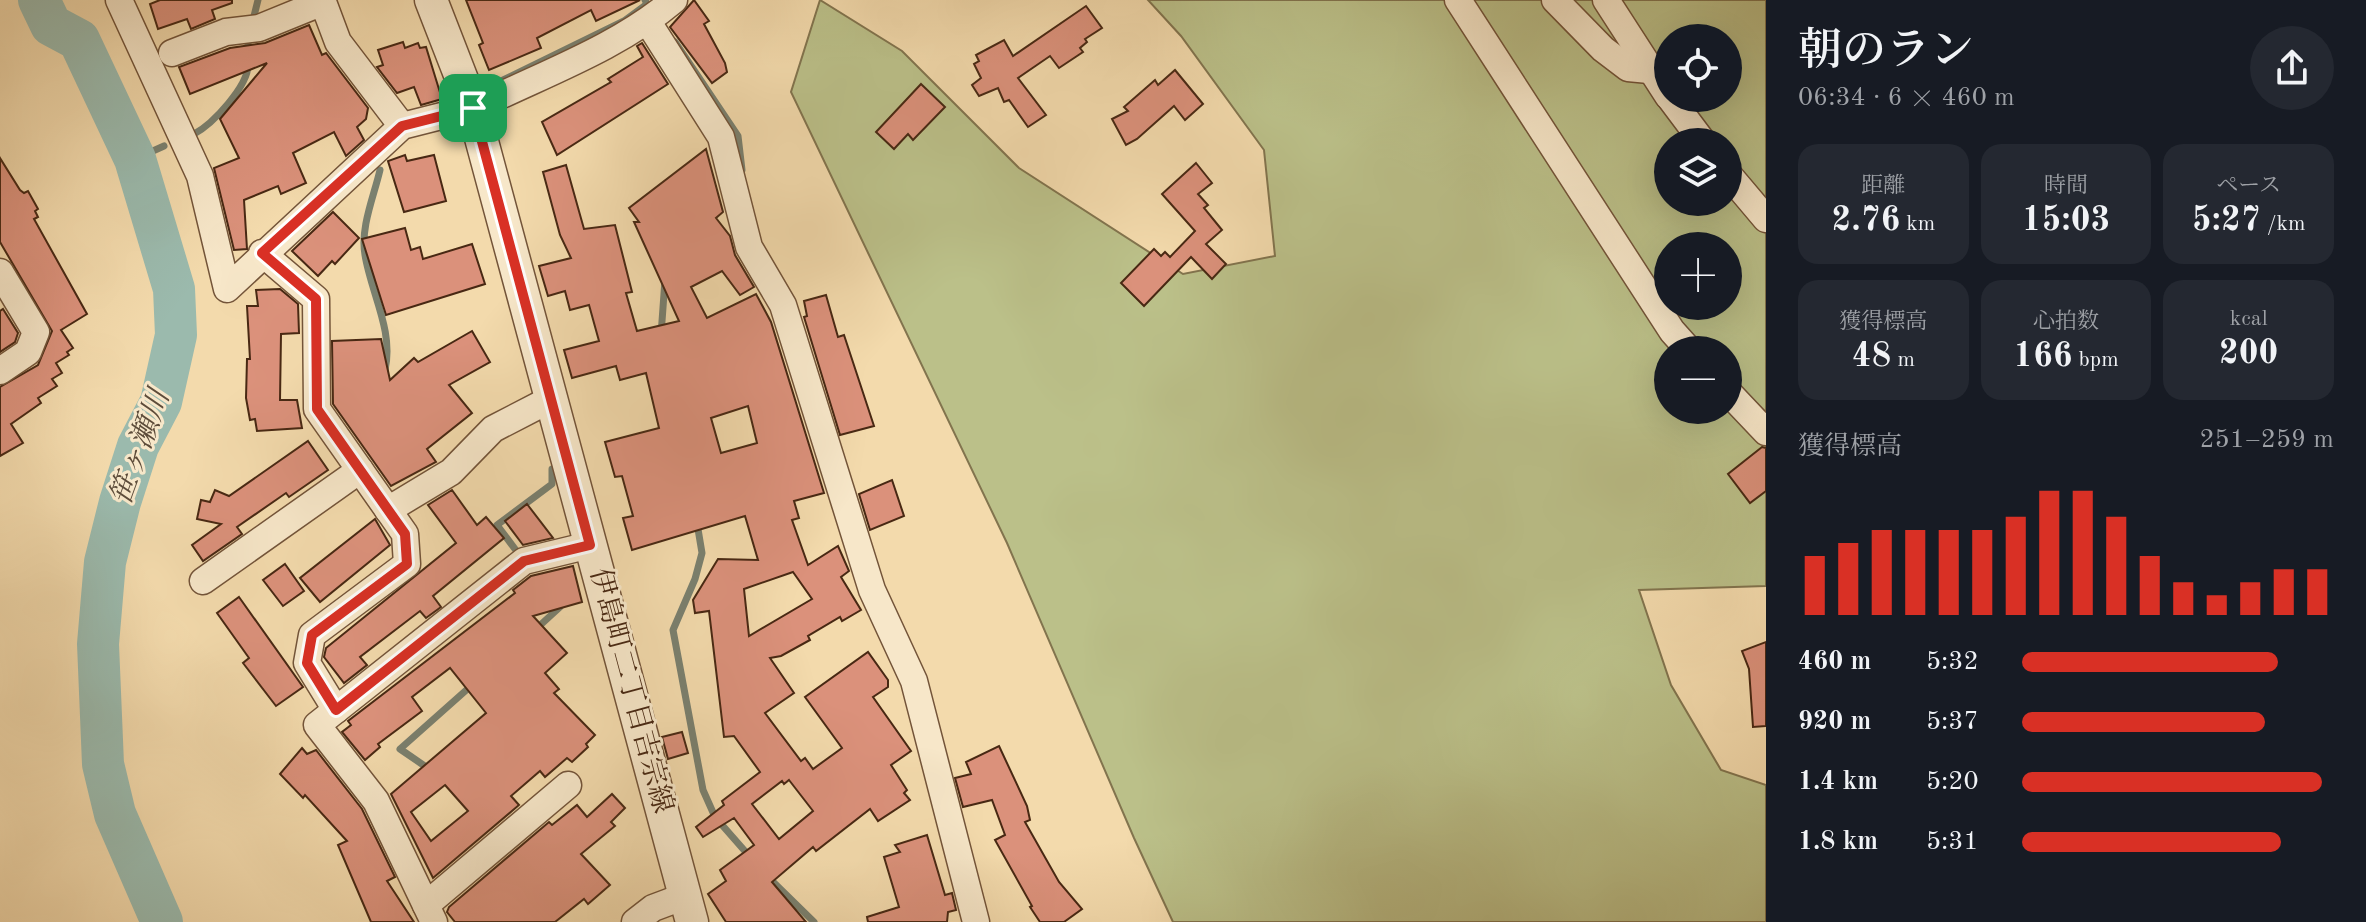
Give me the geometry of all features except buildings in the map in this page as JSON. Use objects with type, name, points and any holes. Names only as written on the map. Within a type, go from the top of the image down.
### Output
[{"type":"street","points":[[119,0],[200,176],[227,289],[262,253],[402,126],[473,108],[648,22],[674,0]]},
{"type":"street","name":"伊島町二丁目吉宗線","points":[[431,0],[473,108],[688,909]]},
{"type":"street","points":[[1458,0],[1676,336]]},
{"type":"street","points":[[1555,0],[1628,68],[1649,70]]},
{"type":"street","points":[[1606,0],[1654,77]]},
{"type":"street","points":[[172,53],[226,32],[251,29],[323,2],[338,42],[402,126]]},
{"type":"street","points":[[648,22],[721,137],[749,247],[783,305],[872,590],[914,681],[926,717],[976,922]]},
{"type":"street","points":[[1680,112],[1692,128]]},
{"type":"street","points":[[1742,191],[1766,219]]},
{"type":"street","points":[[262,253],[316,299],[317,409],[405,534],[407,564],[312,635],[307,663],[336,710]]},
{"type":"street","points":[[0,272],[36,332],[28,352],[0,371]]},
{"type":"street","points":[[388,510],[451,472],[493,429],[551,399]]},
{"type":"street","points":[[1742,407],[1766,432]]},
{"type":"street","points":[[203,581],[360,470]]},
{"type":"street","points":[[568,785],[430,914],[376,801],[317,725],[524,561],[590,545]]},
{"type":"street","points":[[635,922],[653,908],[688,909]]},
{"type":"green space","points":[[820,0],[902,51],[1019,168],[1183,274],[1275,256],[1264,150],[1181,36],[1148,0],[1766,0],[1766,586],[1639,590],[1671,685],[1721,770],[1766,785],[1766,922],[1173,922],[1007,543],[791,92]]},
{"type":"waterway","name":"笹ヶ瀬川","points":[[39,0],[51,25],[79,40],[135,159],[174,289],[176,335],[161,402],[138,446],[120,502],[105,562],[98,644],[103,764],[115,814],[162,922]]},
{"type":"waterway","points":[[248,52],[258,0]]},
{"type":"waterway","points":[[495,84],[624,21],[647,4],[645,0]]},
{"type":"waterway","points":[[675,42],[738,136],[742,170]]},
{"type":"waterway","points":[[194,134],[228,104],[242,83],[248,65]]},
{"type":"waterway","points":[[135,159],[164,146]]},
{"type":"waterway","points":[[380,170],[366,223],[364,245],[387,341],[385,370]]},
{"type":"waterway","points":[[661,335],[665,280]]},
{"type":"waterway","points":[[518,553],[497,525],[552,484],[552,469]]},
{"type":"waterway","points":[[697,523],[702,553],[695,579],[673,630],[703,790],[715,817],[751,858]]},
{"type":"waterway","points":[[536,629],[560,607],[557,602]]},
{"type":"waterway","points":[[432,771],[400,749],[472,685]]},
{"type":"waterway","points":[[767,876],[814,922]]},
{"type":"route","points":[[473,108],[590,545],[524,561],[336,710],[307,663],[312,635],[407,564],[405,534],[317,409],[316,299],[262,253],[402,126],[473,108]]}]
